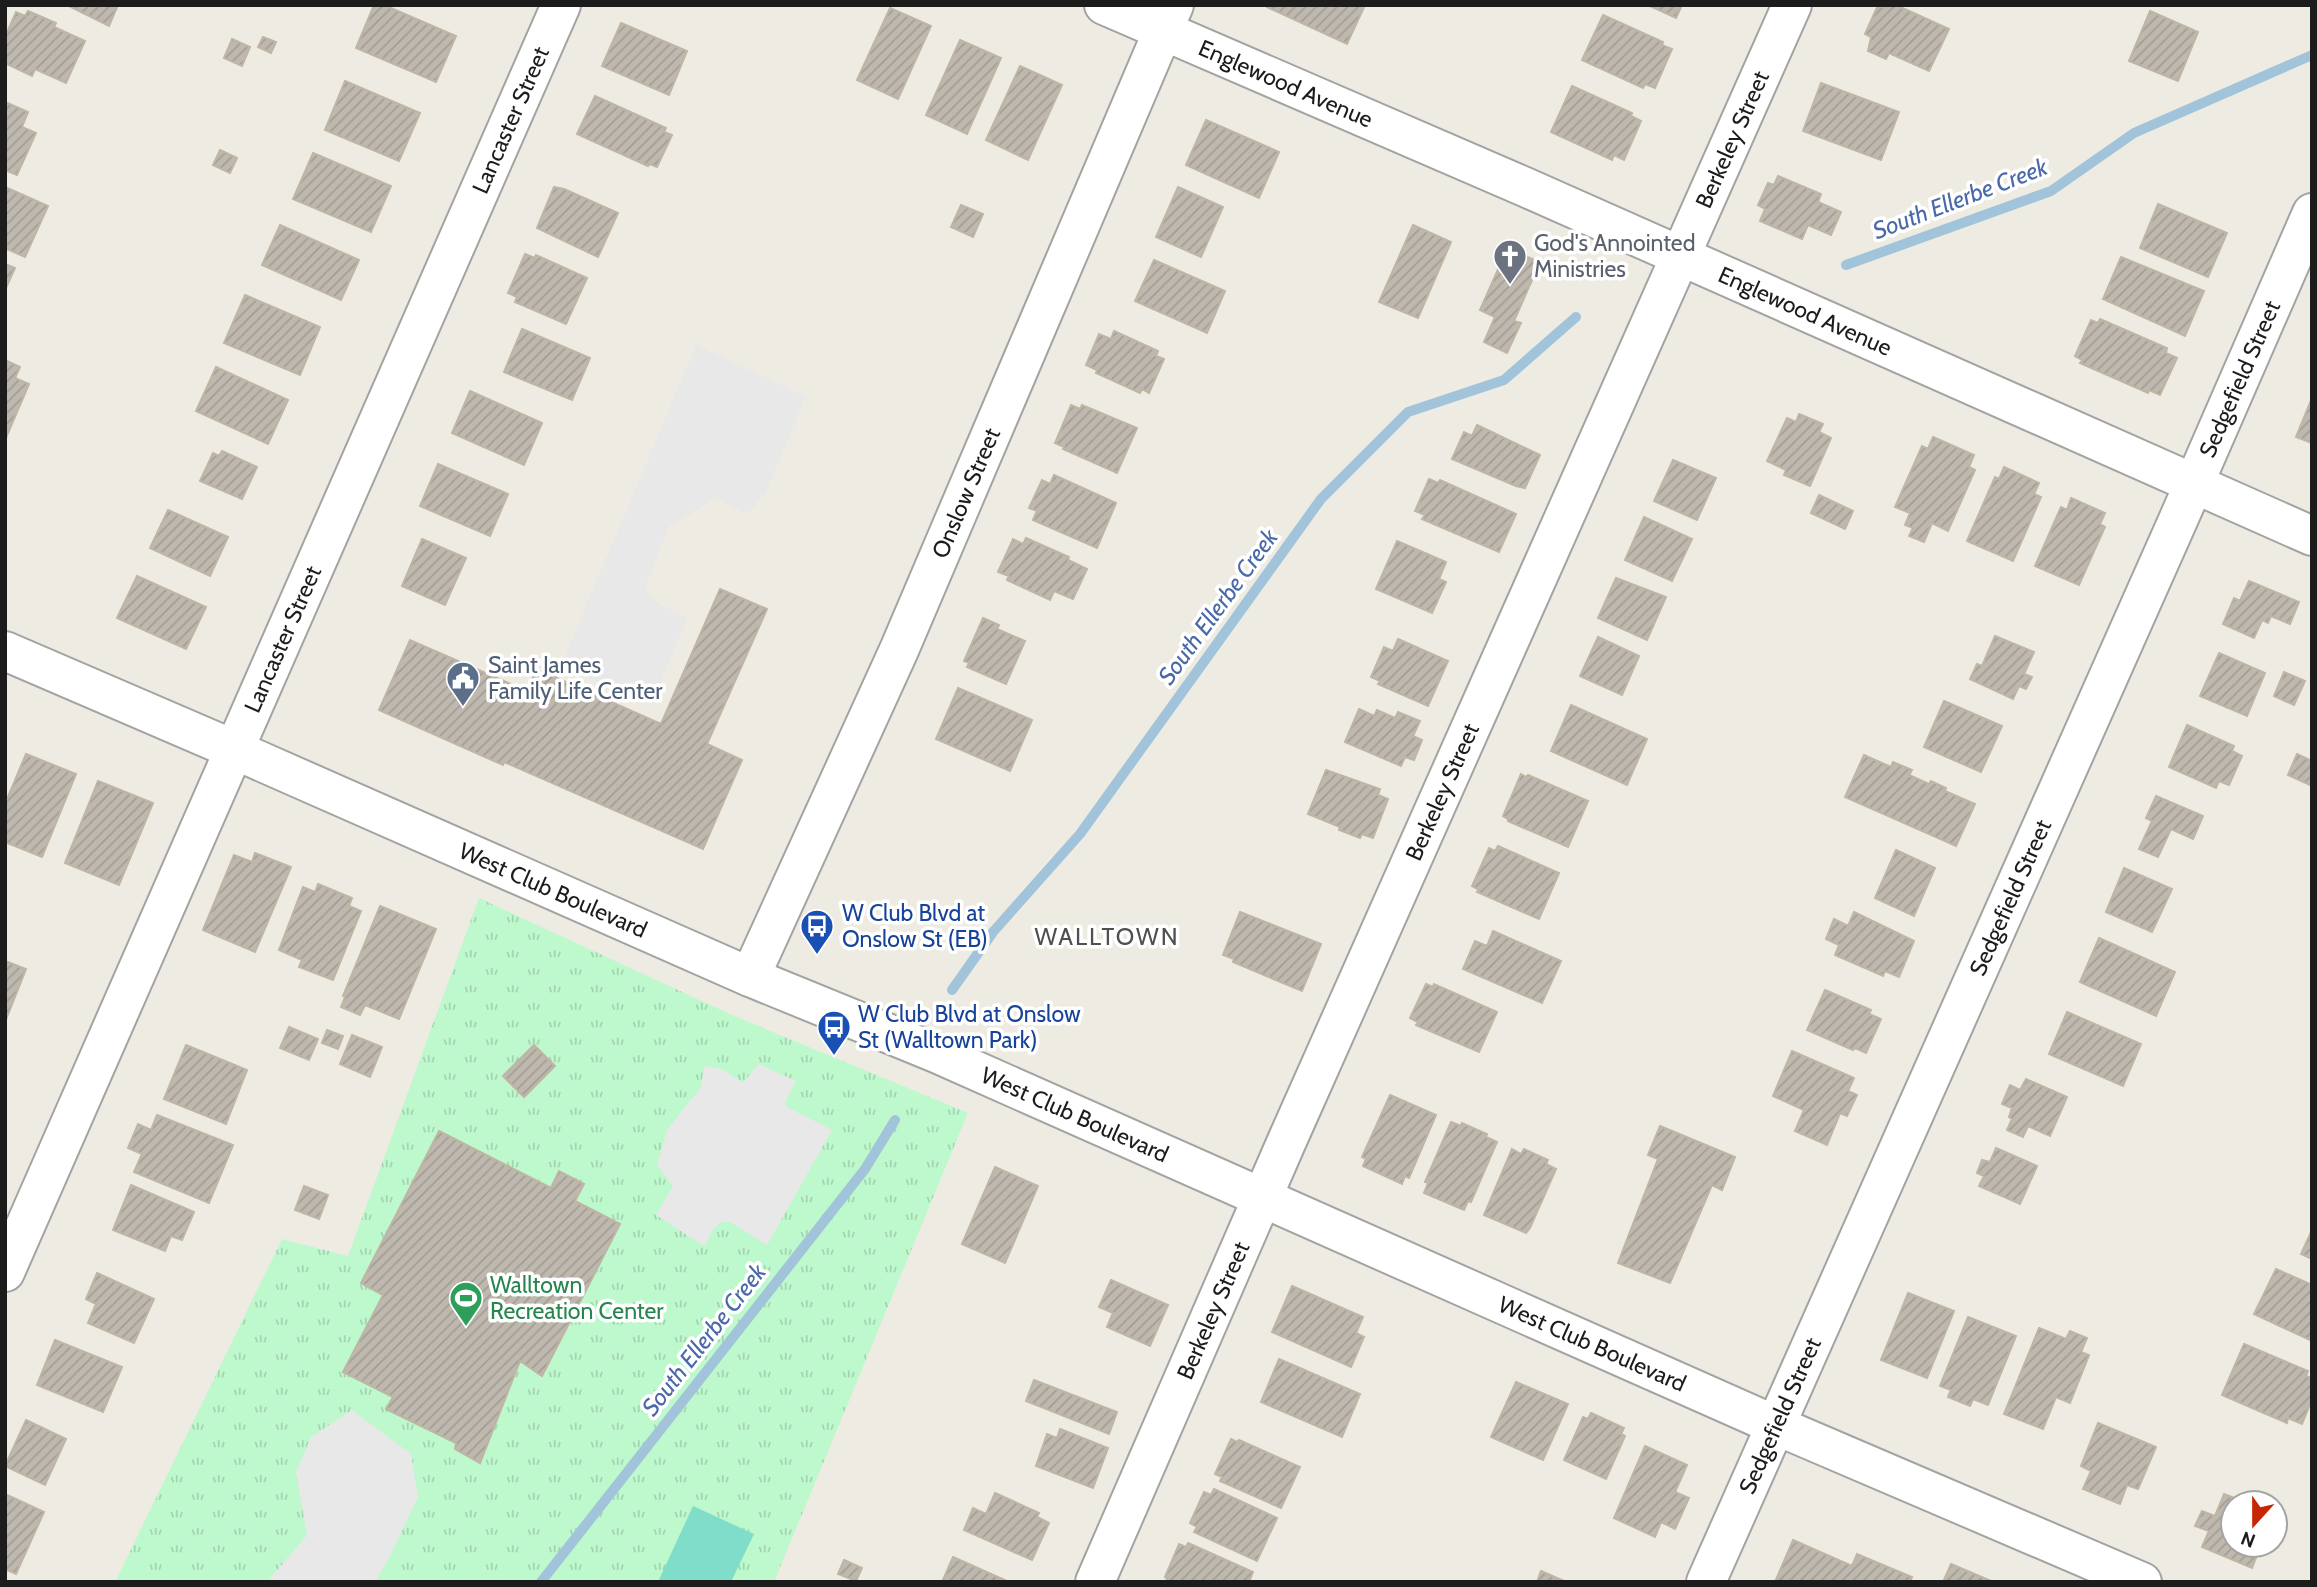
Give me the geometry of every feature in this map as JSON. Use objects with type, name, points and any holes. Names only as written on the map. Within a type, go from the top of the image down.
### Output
[{"type":"street","name":"Lancaster Street","points":[[5,1272],[561,5]]},
{"type":"street","name":"Englewood Avenue","points":[[1104,5],[1168,18],[1681,256],[2312,536]]},
{"type":"street","name":"Berkeley Street","points":[[1094,1582],[1262,1197],[1792,5]]},
{"type":"street","name":"Onslow Street","points":[[750,977],[899,650],[1168,18]]},
{"type":"street","name":"Sedgefield Street","points":[[1706,1582],[2312,214]]},
{"type":"street","name":"West Club Boulevard","points":[[5,651],[750,977],[936,1054],[1775,1425],[2142,1582]]},
{"type":"green space","points":[[479,898],[732,1015],[968,1113],[774,1582],[115,1582],[282,1239],[348,1256]]},
{"type":"shaded area","points":[[696,345],[806,396],[766,493],[747,514],[716,498],[669,527],[645,588],[660,605],[688,617],[657,690],[628,693],[560,667]]},
{"type":"shaded area","points":[[758,1064],[796,1081],[785,1106],[832,1130],[767,1245],[730,1222],[722,1222],[714,1228],[704,1246],[656,1215],[673,1186],[657,1165],[667,1130],[701,1087],[704,1066],[722,1069],[743,1083]]},
{"type":"shaded area","points":[[352,1410],[411,1454],[418,1497],[390,1556],[375,1582],[267,1582],[307,1535],[296,1472],[311,1437]]},
{"type":"shaded area","points":[[693,1506],[754,1534],[731,1582],[658,1582]]},
{"type":"building","points":[[67,5],[118,5],[109,26]]},
{"type":"building","points":[[374,5],[384,5],[456,36],[436,82],[356,48]]},
{"type":"building","points":[[1365,5],[1347,44],[1267,7]]},
{"type":"building","points":[[1648,5],[1682,5],[1676,18]]},
{"type":"building","points":[[1878,5],[1884,8],[1886,5],[1896,5],[1949,29],[1929,71],[1889,53],[1886,59],[1868,51],[1871,37],[1865,34]]},
{"type":"building","points":[[890,8],[931,26],[898,99],[857,80]]},
{"type":"building","points":[[28,11],[56,23],[54,27],[85,41],[66,83],[35,69],[32,76],[5,63],[5,37],[16,12],[25,16]]},
{"type":"building","points":[[2150,11],[2198,32],[2178,81],[2129,61]]},
{"type":"building","points":[[1603,15],[1663,42],[1662,45],[1672,49],[1655,88],[1645,84],[1643,88],[1582,60]]},
{"type":"building","points":[[621,23],[687,51],[669,95],[602,66]]},
{"type":"building","points":[[263,37],[276,42],[271,53],[258,47]]},
{"type":"building","points":[[232,39],[250,47],[242,66],[224,58]]},
{"type":"building","points":[[960,40],[1001,58],[967,134],[926,115]]},
{"type":"building","points":[[1020,66],[1062,85],[1028,160],[986,140]]},
{"type":"building","points":[[345,81],[420,113],[399,161],[325,130]]},
{"type":"building","points":[[1821,83],[1899,112],[1881,160],[1803,131]]},
{"type":"building","points":[[1572,86],[1632,113],[1631,116],[1641,121],[1624,160],[1614,155],[1612,160],[1551,132]]},
{"type":"building","points":[[595,96],[666,128],[664,132],[672,135],[657,167],[650,164],[648,166],[577,134]]},
{"type":"building","points":[[5,102],[28,112],[22,127],[36,133],[17,175],[5,170]]},
{"type":"building","points":[[1206,120],[1279,152],[1259,198],[1186,165]]},
{"type":"building","points":[[220,150],[237,158],[230,173],[213,165]]},
{"type":"building","points":[[313,153],[391,186],[371,232],[293,199]]},
{"type":"building","points":[[1778,176],[1821,194],[1818,202],[1841,212],[1831,235],[1808,225],[1802,239],[1760,221],[1765,209],[1758,205],[1768,183],[1774,185]]},
{"type":"building","points":[[5,187],[48,206],[25,257],[5,248]]},
{"type":"building","points":[[554,187],[618,213],[598,257],[537,228]]},
{"type":"building","points":[[1178,187],[1223,207],[1201,257],[1156,237]]},
{"type":"building","points":[[2158,204],[2227,233],[2208,277],[2140,248]]},
{"type":"building","points":[[961,205],[983,214],[973,237],[951,227]]},
{"type":"building","points":[[280,225],[359,260],[341,300],[262,265]]},
{"type":"building","points":[[1413,225],[1451,242],[1418,318],[1379,302]]},
{"type":"building","name":"God's Annointed Ministries","points":[[1507,249],[1540,262],[1514,321],[1521,323],[1507,353],[1484,342],[1495,317],[1480,310]]},
{"type":"building","points":[[525,254],[535,258],[536,255],[587,278],[566,324],[515,302],[517,297],[508,293]]},
{"type":"building","points":[[2121,257],[2204,291],[2185,336],[2103,299]]},
{"type":"building","points":[[1154,260],[1225,291],[1207,333],[1135,301]]},
{"type":"building","points":[[5,264],[15,268],[5,290]]},
{"type":"building","points":[[245,295],[320,327],[300,375],[224,343]]},
{"type":"building","points":[[2100,319],[2167,348],[2166,353],[2177,358],[2160,395],[2149,390],[2148,393],[2080,363],[2082,360],[2075,356],[2091,320],[2098,323]]},
{"type":"building","points":[[522,329],[590,358],[572,400],[504,372]]},
{"type":"building","points":[[1114,331],[1158,351],[1156,356],[1164,359],[1149,393],[1142,389],[1140,393],[1096,373],[1097,370],[1086,365],[1099,334],[1111,339]]},
{"type":"building","points":[[5,360],[20,367],[15,378],[29,384],[5,440]]},
{"type":"building","points":[[216,367],[288,400],[268,444],[196,411]]},
{"type":"building","points":[[470,391],[542,423],[524,465],[452,433]]},
{"type":"building","points":[[2312,398],[2312,443],[2296,437]]},
{"type":"building","points":[[1071,405],[1080,409],[1082,405],[1137,428],[1117,473],[1055,443]]},
{"type":"building","points":[[1799,414],[1823,424],[1819,432],[1831,438],[1810,486],[1784,475],[1786,470],[1767,461],[1787,418],[1796,422]]},
{"type":"building","points":[[1477,425],[1540,455],[1525,488],[1452,459],[1464,432],[1472,436]]},
{"type":"building","points":[[1933,437],[1974,455],[1969,467],[1975,470],[1948,531],[1932,523],[1924,542],[1909,536],[1913,528],[1905,525],[1910,513],[1895,507],[1922,446],[1928,449]]},
{"type":"building","points":[[222,451],[257,467],[242,499],[200,481],[213,453],[219,456]]},
{"type":"building","points":[[1673,460],[1716,478],[1697,520],[1654,501]]},
{"type":"building","points":[[438,464],[508,494],[490,536],[420,506]]},
{"type":"building","points":[[2004,467],[2039,483],[2034,494],[2041,497],[2013,561],[1967,541],[1995,477],[1999,479]]},
{"type":"building","points":[[1054,475],[1116,503],[1097,548],[1033,520],[1037,511],[1029,508],[1042,480],[1050,484]]},
{"type":"building","points":[[1429,479],[1438,483],[1440,480],[1516,514],[1499,552],[1422,519],[1425,515],[1415,511]]},
{"type":"building","points":[[1819,495],[1853,511],[1845,529],[1811,513]]},
{"type":"building","points":[[2071,498],[2105,513],[2100,524],[2105,527],[2079,585],[2035,566],[2061,507],[2067,510]]},
{"type":"building","points":[[168,510],[228,537],[210,576],[150,548]]},
{"type":"building","points":[[1644,517],[1692,539],[1672,581],[1625,560]]},
{"type":"building","points":[[1026,538],[1069,557],[1068,560],[1087,569],[1073,599],[1054,591],[1050,600],[1007,580],[1009,576],[998,572],[1013,539],[1023,544]]},
{"type":"building","points":[[422,539],[466,558],[445,605],[402,586]]},
{"type":"building","points":[[1397,541],[1446,562],[1439,579],[1446,582],[1432,613],[1376,589]]},
{"type":"building","points":[[137,576],[206,607],[186,649],[117,618]]},
{"type":"building","points":[[1616,578],[1666,597],[1647,640],[1598,618]]},
{"type":"building","points":[[2249,581],[2299,602],[2290,624],[2271,616],[2268,623],[2262,620],[2254,638],[2223,624],[2234,598],[2240,601]]},
{"type":"building","points":[[720,589],[767,609],[707,744],[742,760],[703,849],[379,710],[410,640],[527,691],[537,669],[661,724]]},
{"type":"building","points":[[983,618],[999,625],[997,629],[1025,641],[1006,684],[967,667],[969,663],[964,661]]},
{"type":"building","points":[[1995,636],[2034,652],[2024,674],[2032,677],[2026,689],[2019,686],[2013,699],[1970,679],[1977,664],[1982,666]]},
{"type":"building","points":[[1598,637],[1639,656],[1622,695],[1580,676]]},
{"type":"building","points":[[1398,639],[1448,661],[1428,706],[1378,684],[1380,681],[1371,677],[1384,647],[1393,651]]},
{"type":"building","points":[[2219,653],[2265,673],[2247,716],[2200,696]]},
{"type":"building","points":[[2284,672],[2305,681],[2294,705],[2274,696]]},
{"type":"building","points":[[958,688],[1032,720],[1010,771],[936,739]]},
{"type":"building","points":[[1944,701],[2002,726],[1981,772],[1924,747]]},
{"type":"building","points":[[1571,705],[1647,739],[1627,785],[1551,751]]},
{"type":"building","points":[[1359,709],[1374,716],[1377,710],[1395,718],[1398,712],[1420,721],[1413,736],[1422,740],[1414,760],[1405,757],[1401,766],[1345,742]]},
{"type":"building","points":[[2187,725],[2234,746],[2232,751],[2242,756],[2229,785],[2219,781],[2216,788],[2169,767]]},
{"type":"building","points":[[26,754],[76,774],[42,857],[5,842],[5,804]]},
{"type":"building","points":[[2297,754],[2312,761],[2310,785],[2288,775]]},
{"type":"building","points":[[1864,755],[1891,767],[1893,762],[1912,770],[1909,775],[1929,784],[1931,781],[1946,788],[1945,791],[1975,804],[1956,846],[1845,797]]},
{"type":"building","points":[[1326,770],[1380,789],[1378,795],[1388,799],[1373,838],[1362,834],[1360,838],[1308,814]]},
{"type":"building","points":[[1521,774],[1588,801],[1568,847],[1508,821],[1503,816]]},
{"type":"building","points":[[98,781],[153,803],[119,885],[65,863]]},
{"type":"building","points":[[2156,796],[2203,816],[2193,839],[2171,829],[2158,857],[2139,849],[2152,821],[2146,818]]},
{"type":"building","points":[[1498,846],[1559,873],[1539,919],[1477,892],[1479,890],[1472,886],[1489,848],[1495,851]]},
{"type":"building","points":[[1896,850],[1935,868],[1914,916],[1875,898]]},
{"type":"building","points":[[255,853],[291,867],[255,952],[203,930],[234,855],[252,862]]},
{"type":"building","points":[[2124,868],[2172,889],[2152,932],[2106,912]]},
{"type":"building","points":[[318,884],[352,898],[349,906],[361,911],[333,980],[299,967],[302,960],[279,950],[303,887],[315,892]]},
{"type":"building","points":[[380,906],[436,929],[399,1019],[365,1005],[360,1015],[341,1007]]},
{"type":"building","points":[[1240,912],[1321,944],[1302,991],[1233,962],[1234,959],[1223,955]]},
{"type":"building","points":[[1854,912],[1914,941],[1899,977],[1885,971],[1883,976],[1835,955],[1839,945],[1826,939],[1834,919],[1848,926]]},
{"type":"building","points":[[1493,931],[1561,961],[1542,1003],[1463,969],[1475,941],[1487,946]]},
{"type":"building","points":[[2099,938],[2175,972],[2156,1016],[2080,982]]},
{"type":"building","points":[[5,961],[26,969],[5,1022]]},
{"type":"building","points":[[1426,984],[1433,987],[1434,984],[1497,1012],[1479,1052],[1416,1025],[1418,1022],[1410,1018]]},
{"type":"building","points":[[1825,990],[1871,1010],[1869,1014],[1881,1019],[1866,1053],[1807,1030]]},
{"type":"building","points":[[2067,1012],[2141,1044],[2123,1086],[2049,1054]]},
{"type":"building","points":[[289,1027],[318,1039],[309,1060],[280,1048]]},
{"type":"building","points":[[327,1030],[343,1036],[338,1049],[322,1043]]},
{"type":"building","points":[[352,1035],[382,1047],[370,1077],[340,1064]]},
{"type":"building","points":[[186,1045],[247,1070],[226,1124],[164,1099]]},
{"type":"building","points":[[534,1045],[555,1066],[524,1097],[503,1076]]},
{"type":"building","points":[[1792,1051],[1854,1078],[1848,1091],[1857,1095],[1847,1116],[1840,1113],[1827,1145],[1795,1131],[1804,1110],[1773,1096]]},
{"type":"building","points":[[2026,1079],[2067,1097],[2050,1136],[2028,1126],[2023,1137],[2007,1130],[2012,1119],[2009,1117],[2012,1108],[2002,1104],[2010,1085],[2020,1090]]},
{"type":"building","points":[[1390,1095],[1436,1115],[1409,1178],[1405,1176],[1402,1184],[1363,1166],[1366,1159],[1362,1157]]},
{"type":"building","points":[[157,1115],[233,1145],[209,1203],[134,1172],[142,1154],[128,1148],[138,1124],[151,1130]]},
{"type":"building","points":[[1451,1122],[1461,1126],[1462,1123],[1487,1134],[1486,1137],[1497,1142],[1471,1202],[1468,1201],[1464,1210],[1424,1193],[1428,1183],[1425,1182]]},
{"type":"building","points":[[1660,1126],[1735,1157],[1722,1190],[1712,1185],[1670,1283],[1618,1263],[1658,1159],[1648,1155]]},
{"type":"building","name":"Walltown Recreation Center","points":[[439,1131],[551,1188],[559,1171],[584,1184],[575,1201],[620,1224],[542,1376],[520,1361],[480,1463],[455,1449],[456,1443],[386,1409],[393,1397],[343,1372],[383,1295],[361,1283]]},
{"type":"building","points":[[1996,1148],[2037,1166],[2020,1204],[1979,1186],[1984,1176],[1977,1173],[1982,1160],[1990,1162]]},
{"type":"building","points":[[1512,1149],[1521,1154],[1524,1149],[1548,1160],[1546,1164],[1556,1169],[1526,1233],[1484,1215]]},
{"type":"building","points":[[995,1167],[1038,1186],[1005,1263],[962,1244]]},
{"type":"building","points":[[131,1185],[194,1212],[182,1240],[171,1236],[165,1251],[113,1230]]},
{"type":"building","points":[[304,1186],[328,1195],[319,1219],[295,1210]]},
{"type":"building","points":[[2312,1230],[2312,1259],[2301,1254]]},
{"type":"building","points":[[2276,1269],[2312,1285],[2312,1341],[2254,1314]]},
{"type":"building","points":[[97,1273],[154,1299],[134,1343],[88,1323],[96,1304],[86,1299]]},
{"type":"building","points":[[1111,1280],[1168,1305],[1150,1346],[1107,1327],[1113,1313],[1099,1307]]},
{"type":"building","points":[[1292,1286],[1363,1317],[1356,1333],[1364,1337],[1351,1367],[1272,1332]]},
{"type":"building","points":[[1908,1293],[1954,1311],[1927,1378],[1881,1360]]},
{"type":"building","points":[[1968,1317],[2016,1336],[1988,1405],[1973,1399],[1970,1406],[1948,1397],[1951,1390],[1940,1386]]},
{"type":"building","points":[[2039,1328],[2066,1339],[2070,1331],[2087,1338],[2081,1352],[2089,1355],[2070,1403],[2056,1397],[2043,1429],[2004,1414]]},
{"type":"building","points":[[55,1340],[122,1367],[103,1412],[37,1385]]},
{"type":"building","points":[[2244,1344],[2308,1371],[2306,1376],[2312,1378],[2312,1399],[2302,1424],[2288,1418],[2287,1423],[2222,1395]]},
{"type":"building","points":[[1279,1359],[1360,1394],[1342,1437],[1261,1402]]},
{"type":"building","points":[[1034,1380],[1117,1412],[1109,1434],[1026,1401]]},
{"type":"building","points":[[1516,1382],[1568,1404],[1543,1460],[1491,1437]]},
{"type":"building","points":[[1591,1413],[1624,1428],[1621,1434],[1625,1436],[1606,1479],[1564,1460],[1583,1417],[1588,1419]]},
{"type":"building","points":[[26,1420],[66,1439],[45,1485],[5,1466]]},
{"type":"building","points":[[2098,1423],[2156,1447],[2138,1489],[2127,1485],[2120,1504],[2083,1489],[2091,1471],[2081,1466]]},
{"type":"building","points":[[1060,1429],[1108,1448],[1093,1488],[1036,1466],[1047,1434],[1057,1438]]},
{"type":"building","points":[[1231,1439],[1300,1467],[1281,1508],[1220,1481],[1222,1477],[1215,1474]]},
{"type":"building","points":[[1645,1446],[1687,1465],[1675,1492],[1689,1498],[1675,1529],[1661,1522],[1655,1537],[1614,1518]]},
{"type":"building","points":[[1214,1489],[1277,1518],[1257,1561],[1194,1532],[1197,1527],[1190,1523],[1204,1492],[1211,1495]]},
{"type":"building","points":[[995,1493],[1039,1513],[1037,1517],[1049,1523],[1032,1560],[964,1530],[973,1508],[986,1514]]},
{"type":"building","points":[[5,1494],[44,1512],[16,1574],[5,1569]]},
{"type":"building","points":[[2219,1506],[2219,1554],[2202,1547],[2209,1531],[2195,1526],[2202,1511],[2215,1516]]},
{"type":"building","points":[[1793,1540],[1852,1566],[1857,1554],[1912,1577],[1910,1582],[1775,1582]]},
{"type":"building","points":[[1188,1543],[1253,1572],[1249,1582],[1170,1582],[1165,1577],[1179,1544],[1186,1547]]},
{"type":"building","points":[[953,1557],[1009,1582],[942,1582]]},
{"type":"building","points":[[2231,1559],[2256,1559],[2252,1568]]},
{"type":"building","points":[[844,1560],[862,1568],[856,1581],[838,1574]]},
{"type":"building","points":[[1951,1564],[1991,1581],[1991,1582],[1943,1582]]},
{"type":"building","points":[[1541,1571],[1566,1582],[1537,1582]]},
{"type":"waterway","name":"South Ellerbe Creek","points":[[1846,265],[2051,191],[2134,133],[2312,55]]},
{"type":"waterway","name":"South Ellerbe Creek","points":[[952,990],[993,932],[1080,834],[1321,499],[1408,412],[1504,380],[1576,317]]},
{"type":"waterway","name":"South Ellerbe Creek","points":[[541,1582],[865,1169],[895,1120]]},
{"type":"place","name":"God's Annointed Ministries","points":[[1510,286]]},
{"type":"place","name":"Saint James Family Life Center","points":[[463,708]]},
{"type":"place","name":"W Club Blvd at Onslow St (EB)","points":[[817,956]]},
{"type":"place","name":"W Club Blvd at Onslow St (Walltown Park)","points":[[834,1057]]},
{"type":"place","name":"Walltown Recreation Center","points":[[466,1328]]},
{"type":"district","name":"WALLTOWN","points":[[1107,937]]}]
